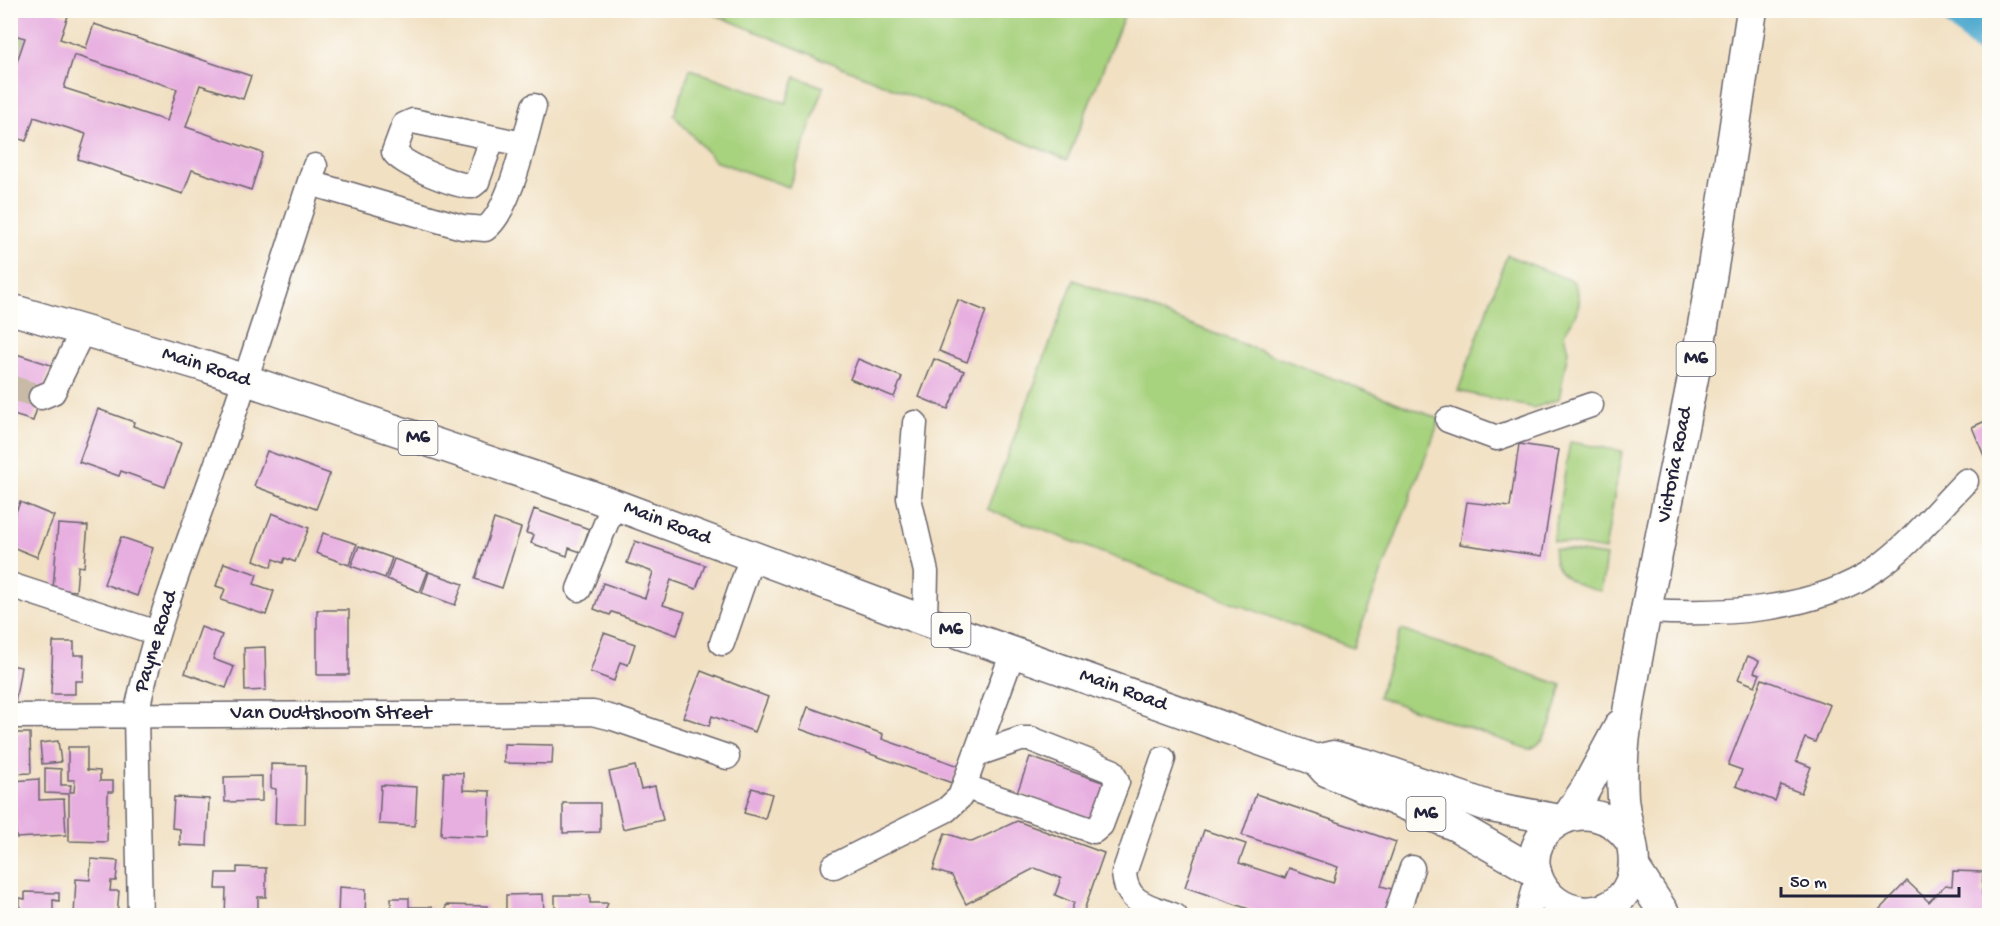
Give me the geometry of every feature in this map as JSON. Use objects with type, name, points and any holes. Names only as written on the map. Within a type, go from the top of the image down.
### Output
[{"type":"main road","name":"Victoria Road","points":[[1632,853],[1622,780],[1629,706],[1702,328],[1752,10]]},
{"type":"main road","name":"Main Road","points":[[10,309],[246,380],[614,504],[925,621],[1316,760],[1326,771],[1456,826],[1536,875]]},
{"type":"main road","name":"Victoria Road","points":[[1536,875],[1536,852],[1545,834],[1564,818],[1605,755],[1629,706]]},
{"type":"main road","name":"Main Road","points":[[1316,760],[1333,756],[1491,807],[1564,818]]},
{"type":"main road","name":"M6","points":[[1536,875],[1547,896],[1564,909],[1595,914],[1617,901],[1629,885],[1632,853],[1609,819],[1589,814],[1564,818]]},
{"type":"main road","points":[[1632,853],[1650,894],[1666,915]]},
{"type":"street","points":[[492,139],[522,144],[534,106]]},
{"type":"street","name":"Payne Road","points":[[140,915],[136,715],[157,633],[246,380],[312,174],[462,227],[485,229],[497,218],[514,177],[522,144]]},
{"type":"street","points":[[41,396],[53,392],[83,330]]},
{"type":"street","points":[[1448,420],[1497,438],[1591,405]]},
{"type":"street","points":[[915,423],[909,498],[926,572],[925,621]]},
{"type":"street","points":[[1648,611],[1681,612],[1782,606],[1850,585],[1897,552],[1966,482]]},
{"type":"street","points":[[579,589],[614,504]]},
{"type":"street","points":[[722,643],[752,556]]},
{"type":"street","points":[[10,585],[157,633]]},
{"type":"street","points":[[834,866],[946,810],[960,797],[966,787],[1013,652]]},
{"type":"street","name":"Van Oudtshoorn Street","points":[[10,716],[593,713],[649,729],[727,757]]},
{"type":"street","points":[[966,787],[1094,831],[1101,825],[1117,783],[1112,771],[1040,741],[1021,739],[977,754]]},
{"type":"street","points":[[1163,759],[1124,873],[1125,889],[1136,900],[1175,915]]},
{"type":"street","points":[[1396,915],[1412,868]]},
{"type":"street","points":[[1528,915],[1536,875]]},
{"type":"green space","points":[[706,11],[1126,11],[1067,160]]},
{"type":"green space","points":[[11,34],[25,38],[11,82]]},
{"type":"green space","points":[[690,69],[786,103],[796,77],[824,87],[789,187],[715,161],[674,115]]},
{"type":"green space","points":[[1507,255],[1573,281],[1579,296],[1578,309],[1564,334],[1568,351],[1559,399],[1534,408],[1458,391]]},
{"type":"green space","points":[[1074,280],[1440,419],[1353,648],[987,509]]},
{"type":"green space","points":[[1570,442],[1622,451],[1605,550],[1553,541]]},
{"type":"green space","points":[[1554,548],[1606,556],[1601,591],[1584,587],[1562,573],[1554,557]]},
{"type":"green space","points":[[1401,630],[1562,685],[1551,723],[1542,740],[1536,746],[1528,749],[1378,697]]},
{"type":"building","points":[[10,10],[52,10],[68,16],[60,39],[86,48],[94,24],[251,76],[243,99],[200,85],[186,127],[263,153],[251,190],[192,170],[183,194],[78,159],[86,134],[34,117],[26,141],[10,136],[10,82],[25,38],[10,34]],"holes":[[[74,55],[177,89],[167,121],[64,88]]]},
{"type":"building","points":[[958,300],[986,311],[967,362],[939,351]]},
{"type":"building","points":[[10,352],[51,365],[33,421],[10,414]]},
{"type":"building","points":[[858,359],[902,377],[894,397],[850,379]]},
{"type":"building","points":[[934,359],[964,371],[948,409],[919,397]]},
{"type":"building","points":[[98,409],[134,422],[133,426],[181,443],[165,487],[121,471],[119,476],[79,462]]},
{"type":"building","points":[[1990,419],[1989,468],[1972,427]]},
{"type":"building","points":[[1519,444],[1559,450],[1542,556],[1460,544],[1467,502],[1510,507]]},
{"type":"building","points":[[267,451],[330,474],[316,509],[254,486]]},
{"type":"building","points":[[20,502],[54,516],[37,557],[10,546],[10,526]]},
{"type":"building","points":[[534,509],[589,529],[581,552],[569,548],[567,556],[531,543],[534,535],[526,533]]},
{"type":"building","points":[[272,513],[309,528],[295,562],[285,558],[283,563],[274,559],[271,567],[254,560]]},
{"type":"building","points":[[494,519],[521,528],[502,588],[475,579]]},
{"type":"building","points":[[58,524],[88,526],[84,567],[78,566],[76,591],[53,589]]},
{"type":"building","points":[[323,533],[357,544],[349,565],[316,553]]},
{"type":"building","points":[[121,537],[153,548],[137,596],[104,584]]},
{"type":"building","points":[[635,541],[705,565],[696,589],[671,580],[663,605],[685,612],[677,635],[612,612],[610,615],[594,609],[603,583],[645,598],[653,572],[627,563]]},
{"type":"building","points":[[359,546],[392,558],[385,578],[351,566]]},
{"type":"building","points":[[394,559],[428,571],[420,592],[387,579]]},
{"type":"building","points":[[224,563],[257,574],[254,584],[274,591],[266,615],[221,600],[225,589],[216,586]]},
{"type":"building","points":[[429,572],[463,584],[455,605],[422,593]]},
{"type":"building","points":[[317,610],[349,610],[349,675],[317,675]]},
{"type":"building","points":[[201,627],[222,635],[213,659],[234,667],[226,688],[185,673]]},
{"type":"building","points":[[604,633],[635,644],[628,665],[620,662],[614,681],[590,672]]},
{"type":"building","points":[[53,642],[74,642],[74,655],[84,655],[83,681],[75,681],[75,694],[51,694]]},
{"type":"building","points":[[265,647],[266,690],[245,691],[244,648]]},
{"type":"building","points":[[1748,656],[1759,661],[1754,672],[1760,674],[1755,686],[1738,679]]},
{"type":"building","points":[[10,665],[21,667],[15,703],[10,702]]},
{"type":"building","points":[[701,671],[768,697],[755,732],[712,716],[709,726],[683,717]]},
{"type":"building","points":[[1762,679],[1830,705],[1815,742],[1805,738],[1796,761],[1811,767],[1801,793],[1781,785],[1775,801],[1736,786],[1742,770],[1728,765]]},
{"type":"building","points":[[808,707],[883,734],[882,739],[959,766],[952,783],[800,729]]},
{"type":"building","points":[[10,733],[30,733],[31,773],[10,774]]},
{"type":"building","points":[[58,741],[61,762],[42,764],[40,743]]},
{"type":"building","points":[[504,744],[553,745],[552,764],[504,763]]},
{"type":"building","points":[[68,747],[87,747],[87,770],[100,771],[100,781],[113,781],[113,792],[108,792],[107,842],[69,841],[69,794],[45,793],[45,768],[61,769],[61,785],[71,785],[70,792],[74,792],[75,780],[68,780]]},
{"type":"building","points":[[1030,757],[1108,784],[1095,820],[1017,793]]},
{"type":"building","points":[[271,764],[306,765],[305,824],[275,824],[276,789],[271,788]]},
{"type":"building","points":[[635,766],[641,789],[655,786],[663,820],[623,829],[609,772]]},
{"type":"building","points":[[444,772],[463,773],[463,790],[490,791],[489,837],[441,835]]},
{"type":"building","points":[[262,776],[262,801],[225,802],[224,777]]},
{"type":"building","points":[[39,779],[39,800],[64,799],[66,835],[16,838],[13,781]]},
{"type":"building","points":[[381,785],[417,787],[415,826],[379,824]]},
{"type":"building","points":[[752,788],[772,794],[765,819],[744,813]]},
{"type":"building","points":[[1256,794],[1396,842],[1381,886],[1392,889],[1383,916],[1269,916],[1185,887],[1204,830],[1246,844],[1239,863],[1285,878],[1289,868],[1333,883],[1338,867],[1242,835]]},
{"type":"building","points":[[174,797],[209,799],[207,846],[180,845],[180,829],[172,828]]},
{"type":"building","points":[[563,803],[600,803],[600,832],[563,833]]},
{"type":"building","points":[[1017,821],[1104,853],[1082,916],[1069,916],[1074,903],[1055,895],[1061,878],[1035,868],[966,904],[952,876],[933,870],[945,833],[972,842]]},
{"type":"building","points":[[91,859],[118,861],[116,881],[111,881],[110,891],[119,891],[117,916],[74,916],[76,879],[90,880]]},
{"type":"building","points":[[237,867],[266,868],[266,897],[258,897],[258,916],[225,916],[226,889],[216,889],[217,873],[237,873]]},
{"type":"building","points":[[1953,871],[1983,872],[1982,894],[1990,894],[1988,916],[1873,916],[1907,881],[1929,902],[1945,885],[1952,886]]},
{"type":"building","points":[[339,887],[366,889],[365,916],[338,916]]},
{"type":"building","points":[[25,892],[59,893],[59,901],[53,900],[53,915],[20,914],[20,898],[25,899]]},
{"type":"building","points":[[543,894],[544,912],[551,912],[551,916],[506,916],[506,895]]},
{"type":"building","points":[[555,895],[590,895],[590,903],[608,903],[605,911],[625,912],[624,916],[555,916]]},
{"type":"building","points":[[391,898],[409,898],[409,907],[432,907],[432,916],[392,916]]},
{"type":"building","points":[[446,905],[487,906],[486,916],[446,916]]},
{"type":"waterway","points":[[1963,10],[1990,35]]},
{"type":"tunnel","points":[[10,387],[41,397]]}]
